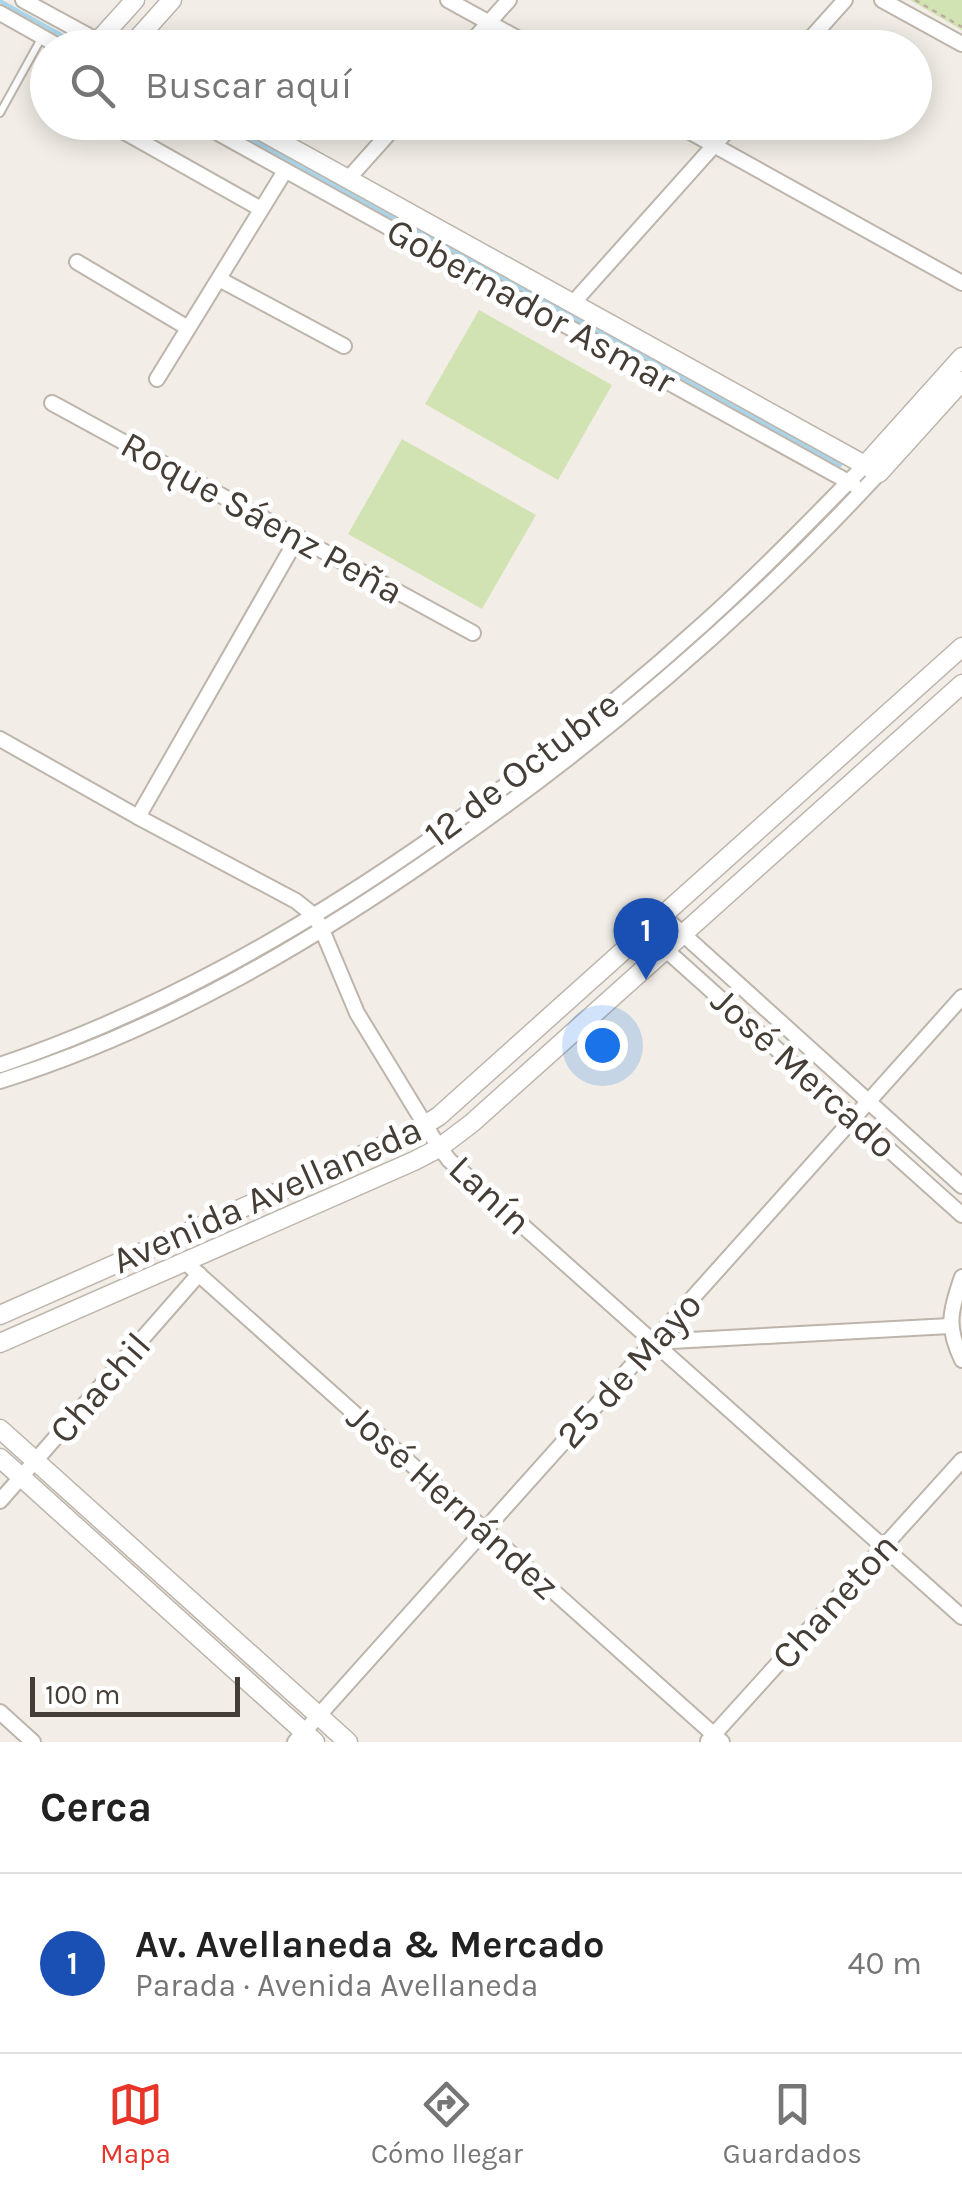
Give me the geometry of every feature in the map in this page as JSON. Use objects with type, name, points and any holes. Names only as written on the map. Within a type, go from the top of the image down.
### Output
[{"type":"street","points":[[24,0],[75,30]]},
{"type":"street","points":[[111,30],[134,0]]},
{"type":"street","points":[[145,30],[171,0]]},
{"type":"street","points":[[448,0],[503,30]]},
{"type":"street","points":[[482,30],[509,0]]},
{"type":"street","points":[[818,30],[845,0]]},
{"type":"street","points":[[882,0],[962,44]]},
{"type":"street","points":[[0,13],[31,30]]},
{"type":"street","points":[[139,140],[262,209]]},
{"type":"street","name":"Gobernador Asmar","points":[[231,140],[863,490]]},
{"type":"street","name":"Gobernador Asmar","points":[[278,140],[872,469]]},
{"type":"street","points":[[348,179],[382,140]]},
{"type":"street","points":[[704,140],[962,283]]},
{"type":"street","points":[[572,304],[719,140]]},
{"type":"street","points":[[157,378],[285,170]]},
{"type":"street","points":[[78,262],[188,328]]},
{"type":"street","points":[[218,279],[344,346]]},
{"type":"street","name":"12 de Octubre","points":[[0,1065],[62,1043],[159,1000],[398,882],[515,800],[608,728],[723,628],[863,490],[872,469],[962,357]]},
{"type":"street","name":"12 de Octubre","points":[[0,1080],[167,1014],[264,964],[370,881],[570,738],[715,613],[848,482],[872,469],[962,381]]},
{"type":"street","name":"Roque Sáenz Peña","points":[[52,404],[473,632]]},
{"type":"street","points":[[138,817],[298,537]]},
{"type":"street","name":"Avenida Avellaneda","points":[[0,1315],[426,1126],[962,647]]},
{"type":"street","name":"Avenida Avellaneda","points":[[0,1343],[192,1268],[439,1148],[472,1124],[962,684]]},
{"type":"street","points":[[0,739],[296,902],[318,923]]},
{"type":"street","name":"José Mercado","points":[[663,916],[962,1186]]},
{"type":"street","name":"Lanín","points":[[318,923],[357,1013],[439,1148],[455,1166],[962,1617]]},
{"type":"street","name":"José Mercado","points":[[646,932],[962,1215]]},
{"type":"street","name":"25 de Mayo","points":[[305,1739],[319,1716],[962,998]]},
{"type":"street","name":"José Hernández","points":[[174,1238],[166,1248],[173,1262],[192,1268],[715,1740]]},
{"type":"street","name":"Chachil","points":[[0,1501],[192,1268]]},
{"type":"street","points":[[962,1277],[950,1326],[962,1360]]},
{"type":"street","points":[[654,1342],[950,1326]]},
{"type":"street","points":[[0,1429],[348,1742]]},
{"type":"street","points":[[0,1458],[305,1739]]},
{"type":"street","name":"Chaneton","points":[[715,1740],[962,1460]]},
{"type":"street","points":[[0,1712],[33,1742]]},
{"type":"lane","points":[[0,113],[30,58]]},
{"type":"path","points":[[915,0],[962,26]]},
{"type":"green space","points":[[910,0],[962,0],[962,30]]},
{"type":"green space","points":[[479,310],[612,385],[558,480],[425,404]]},
{"type":"green space","points":[[402,439],[536,515],[482,609],[348,534]]},
{"type":"waterway","points":[[0,1],[52,30]]},
{"type":"waterway","points":[[253,140],[840,465]]},
{"type":"place","name":"Av. Avellaneda & Mercado","points":[[646,980]]}]
